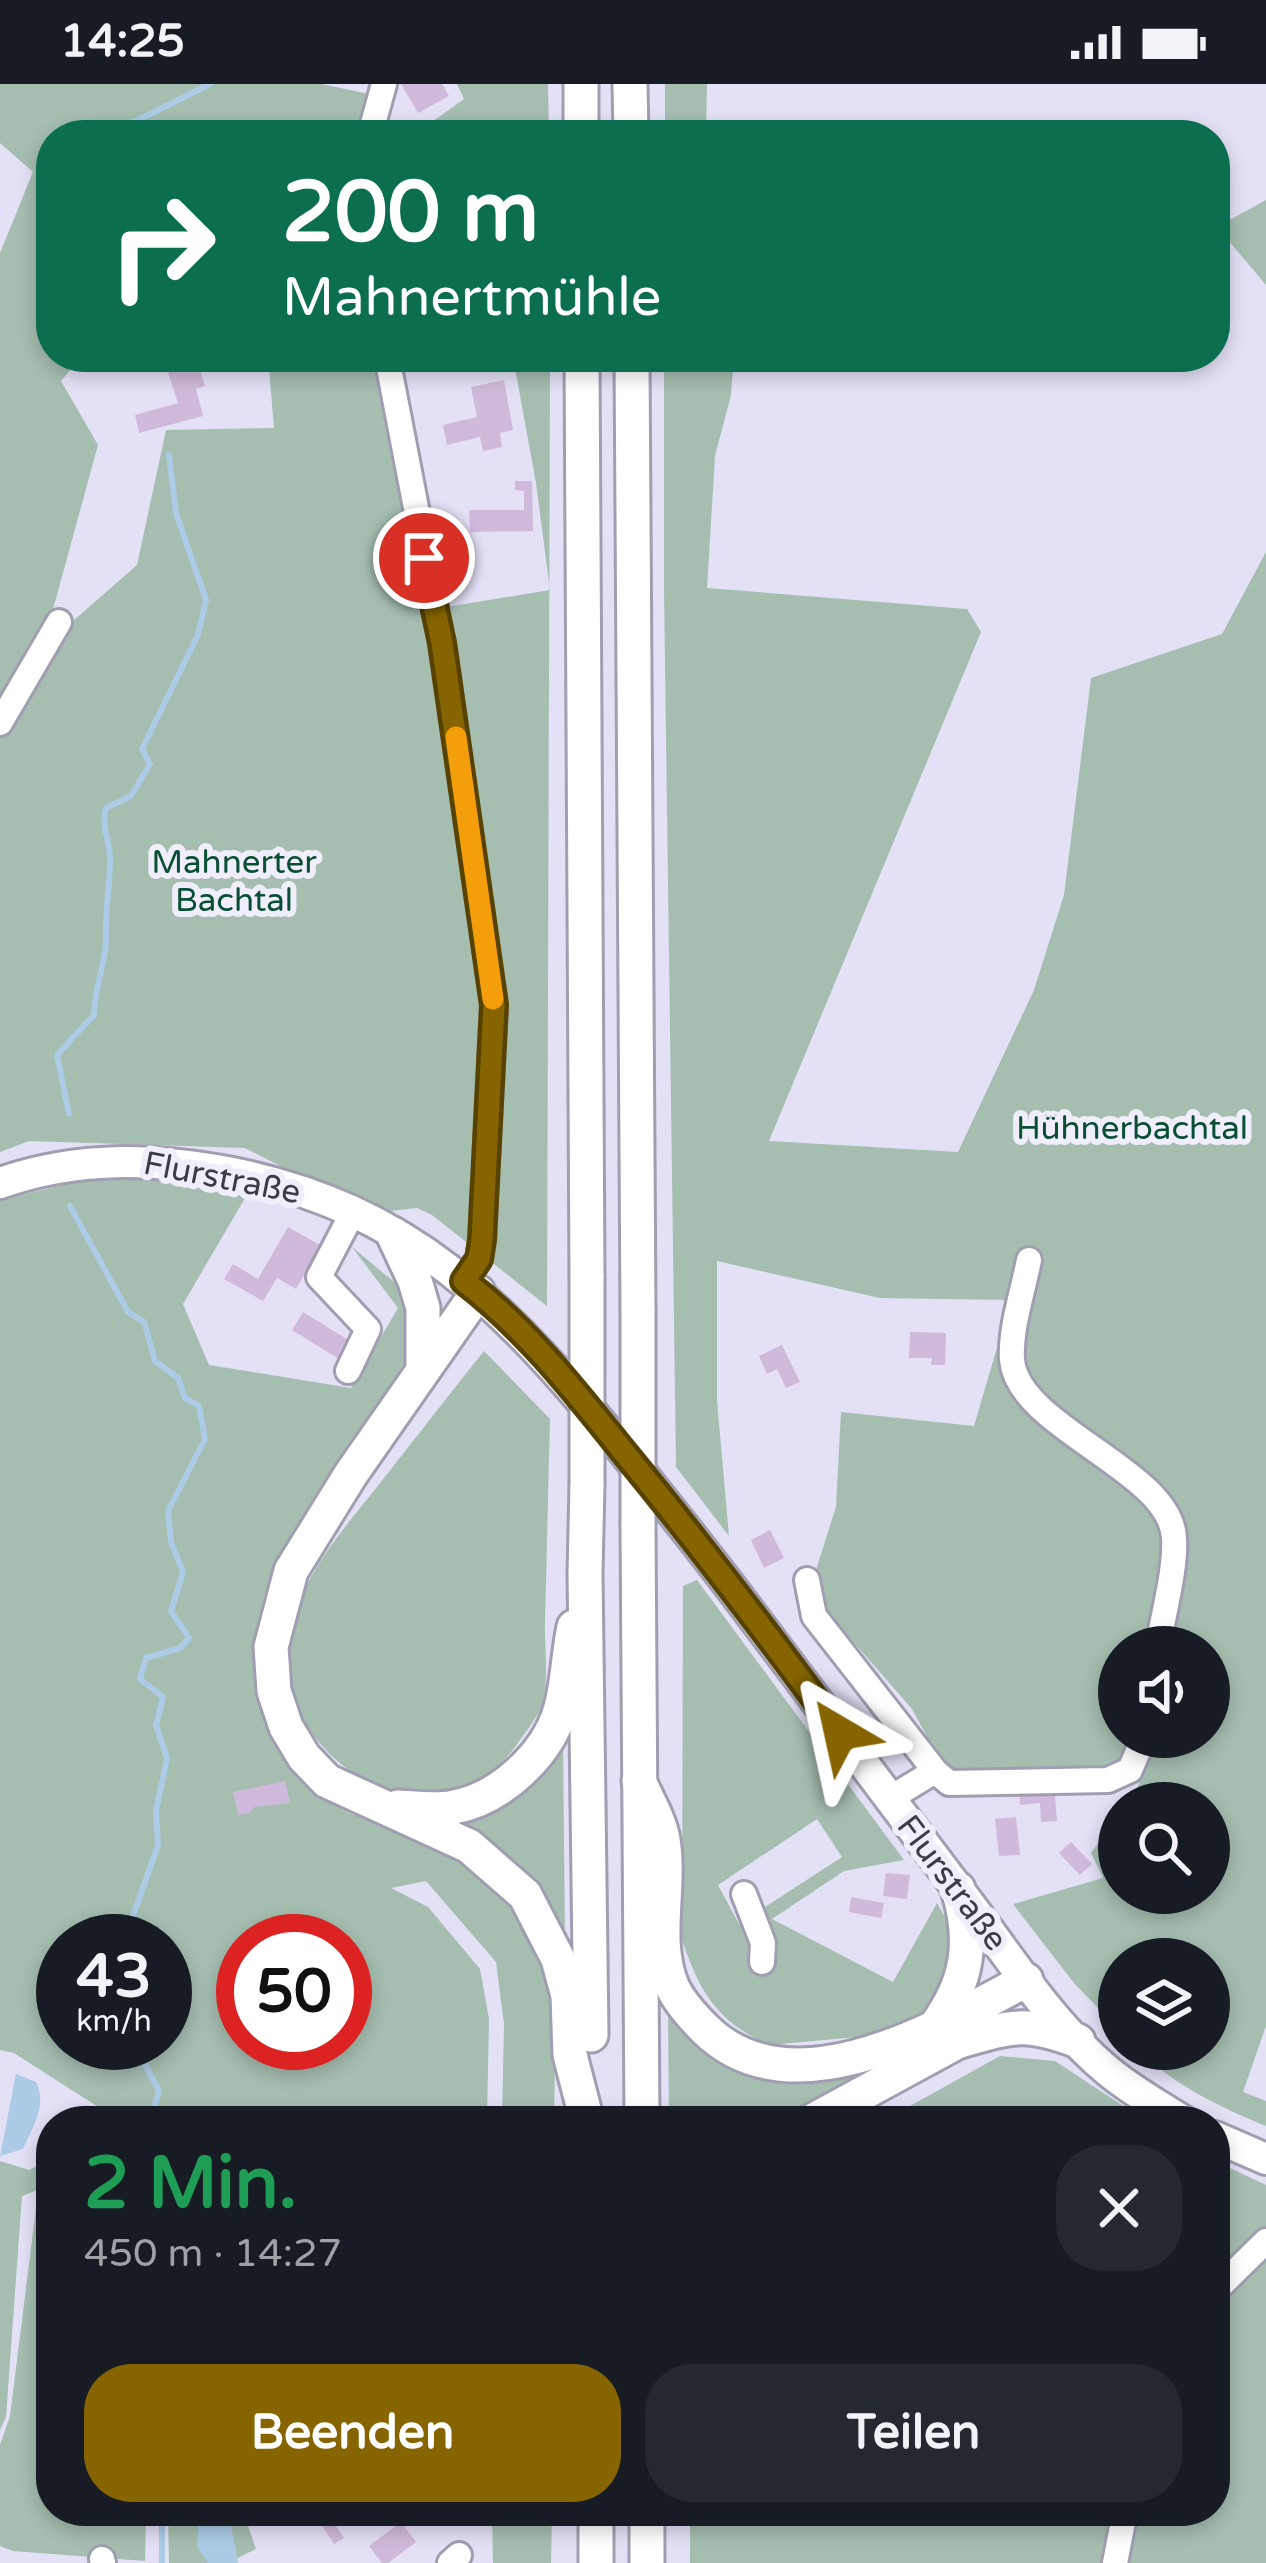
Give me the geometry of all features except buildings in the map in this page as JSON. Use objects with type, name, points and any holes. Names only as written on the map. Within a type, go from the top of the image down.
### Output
[{"type":"highway","points":[[581,84],[581,120]]},
{"type":"highway","points":[[630,84],[631,120]]},
{"type":"highway","points":[[582,372],[590,2106]]},
{"type":"highway","points":[[632,372],[642,2106]]},
{"type":"highway","points":[[393,1234],[423,1308],[423,1370]]},
{"type":"highway","points":[[471,1286],[423,1370],[291,1571],[277,1610],[271,1647],[274,1691],[286,1727],[304,1757],[327,1781],[469,1846],[525,1895],[558,1959],[568,1996],[570,2055],[585,2106]]},
{"type":"highway","points":[[380,1806],[455,1808],[485,1797],[517,1775],[544,1743],[560,1710],[585,1573]]},
{"type":"highway","points":[[639,1781],[663,1838],[664,1945],[672,1984],[691,2016],[717,2042],[756,2061],[791,2065],[1015,2026],[1040,2027],[1078,2042]]},
{"type":"highway","points":[[946,2036],[965,1972],[968,1919],[958,1889]]},
{"type":"highway","points":[[836,2106],[1029,1984]]},
{"type":"highway","points":[[596,2526],[596,2563]]},
{"type":"highway","points":[[647,2526],[647,2563]]},
{"type":"main road","name":"Flurstraße","points":[[0,1183],[64,1165],[138,1160],[274,1183],[353,1212],[471,1286],[543,1355],[695,1539],[1029,1984],[1106,2070],[1161,2106]]},
{"type":"main road","points":[[1230,2143],[1266,2159]]},
{"type":"lane","points":[[374,120],[383,84]]},
{"type":"lane","points":[[390,372],[442,643],[494,1005],[482,1240],[471,1286]]},
{"type":"lane","points":[[0,723],[59,622]]},
{"type":"lane","points":[[348,1371],[368,1329],[319,1277],[353,1212]]},
{"type":"lane","points":[[1029,1260],[1012,1358],[1016,1379],[1029,1399],[1123,1469],[1167,1513],[1174,1537],[1161,1626]]},
{"type":"lane","points":[[806,1580],[814,1616],[935,1772],[949,1783],[1108,1780],[1130,1770],[1135,1758]]},
{"type":"lane","points":[[889,1799],[935,1772]]},
{"type":"lane","points":[[744,1894],[763,1943],[762,1962]]},
{"type":"lane","points":[[1230,2276],[1266,2241]]},
{"type":"lane","points":[[1115,2563],[1122,2526]]},
{"type":"green space","name":"Mahnerter Bachtal","points":[[0,84],[321,84],[374,95],[369,120],[36,120],[36,372],[68,372],[61,381],[98,445],[52,613],[65,628],[137,565],[166,430],[274,428],[269,372],[390,372],[434,609],[549,590],[547,1306],[432,1215],[417,1208],[372,1213],[245,1148],[29,1141],[0,1152],[0,253],[33,172],[0,143]]},
{"type":"green space","points":[[457,84],[548,84],[549,120],[435,120],[464,99]]},
{"type":"green space","points":[[665,84],[707,84],[706,120],[665,120]]},
{"type":"green space","points":[[1266,200],[1266,285],[1230,242],[1230,220]]},
{"type":"green space","points":[[516,372],[550,372],[549,585]]},
{"type":"green space","name":"Hühnerbachtal","points":[[664,372],[733,372],[715,456],[707,588],[967,609],[981,632],[769,1141],[958,1152],[1034,990],[1064,895],[1091,678],[1222,634],[1266,552],[1266,2026],[1243,2092],[1266,2101],[1266,2126],[1198,2094],[1162,2070],[1230,2070],[1230,1938],[1098,1938],[1098,2008],[1013,1904],[1098,1879],[1098,1914],[1230,1914],[1230,1782],[1098,1782],[957,1791],[912,1709],[815,1598],[816,1570],[836,1507],[841,1412],[974,1426],[1011,1300],[880,1298],[717,1261],[717,1401],[729,1536],[676,1467]]},
{"type":"green space","points":[[93,1178],[171,1180],[248,1193],[183,1304],[209,1365],[351,1388],[398,1308],[352,1247],[405,1291],[415,1345],[264,1596],[256,1649],[289,1760],[322,1797],[347,1812],[427,1843],[486,1877],[517,1904],[547,1966],[554,2106],[502,2106],[504,2024],[496,1962],[426,1881],[391,1888],[428,1907],[480,1969],[489,2019],[487,2106],[97,2106],[40,2070],[192,2070],[192,1914],[36,1914],[36,2067],[0,2050],[0,1200]]},
{"type":"green space","points":[[484,1351],[550,1419],[543,1701],[520,1740],[484,1776],[443,1793],[400,1792],[359,1777],[324,1749],[299,1711],[288,1666],[294,1616],[330,1548]]},
{"type":"green space","points":[[697,1580],[904,1860],[844,1871],[772,1919],[893,1982],[937,1903],[958,1940],[949,1989],[901,2033],[769,2045],[723,2015],[696,1975],[682,1940],[683,1586]],"holes":[[[817,1819],[842,1857],[739,1924],[718,1885]]]},
{"type":"green space","points":[[563,1746],[565,1938],[443,1823],[537,1778]]},
{"type":"green space","points":[[668,2009],[709,2050],[787,2084],[885,2067],[814,2106],[669,2106]]},
{"type":"green space","points":[[1000,2056],[1055,2061],[1123,2106],[910,2106]]},
{"type":"green space","points":[[0,2161],[29,2170],[36,2166],[36,2191],[22,2196],[6,2417],[0,2430]]},
{"type":"green space","points":[[1230,2168],[1266,2185],[1266,2563],[690,2563],[690,2526],[1230,2526]]},
{"type":"green space","points":[[36,2208],[36,2526],[146,2526],[145,2561],[13,2551],[0,2546],[0,2445],[10,2416]]},
{"type":"green space","points":[[168,2526],[248,2526],[256,2549],[227,2563],[169,2563]]},
{"type":"green space","points":[[492,2526],[552,2526],[551,2563],[493,2563]]},
{"type":"water","points":[[16,2074],[36,2082],[40,2106],[36,2106],[36,2119],[23,2149],[0,2156]]},
{"type":"water","points":[[198,2526],[231,2526],[238,2563],[208,2563],[197,2547]]},
{"type":"waterway","points":[[138,120],[210,84]]},
{"type":"waterway","points":[[69,1114],[57,1055],[94,1015],[106,940],[110,857],[106,808],[131,796],[150,764],[142,749],[198,635],[206,600],[176,513],[169,455]]},
{"type":"waterway","points":[[70,1206],[128,1312],[144,1322],[155,1361],[178,1378],[185,1398],[199,1406],[205,1439],[168,1511],[171,1542],[183,1572],[171,1611],[189,1638],[180,1648],[146,1658],[140,1679],[163,1697],[156,1725],[167,1758],[156,1811],[158,1845],[134,1914]]},
{"type":"waterway","points":[[148,2070],[159,2091],[155,2106]]},
{"type":"waterway","points":[[162,2526],[162,2563]]},
{"type":"slow traffic","points":[[456,737],[493,999]]},
{"type":"route","points":[[424,558],[442,643],[494,1005],[482,1240],[479,1259],[464,1281],[508,1318],[610,1435],[695,1539],[840,1733]]}]
